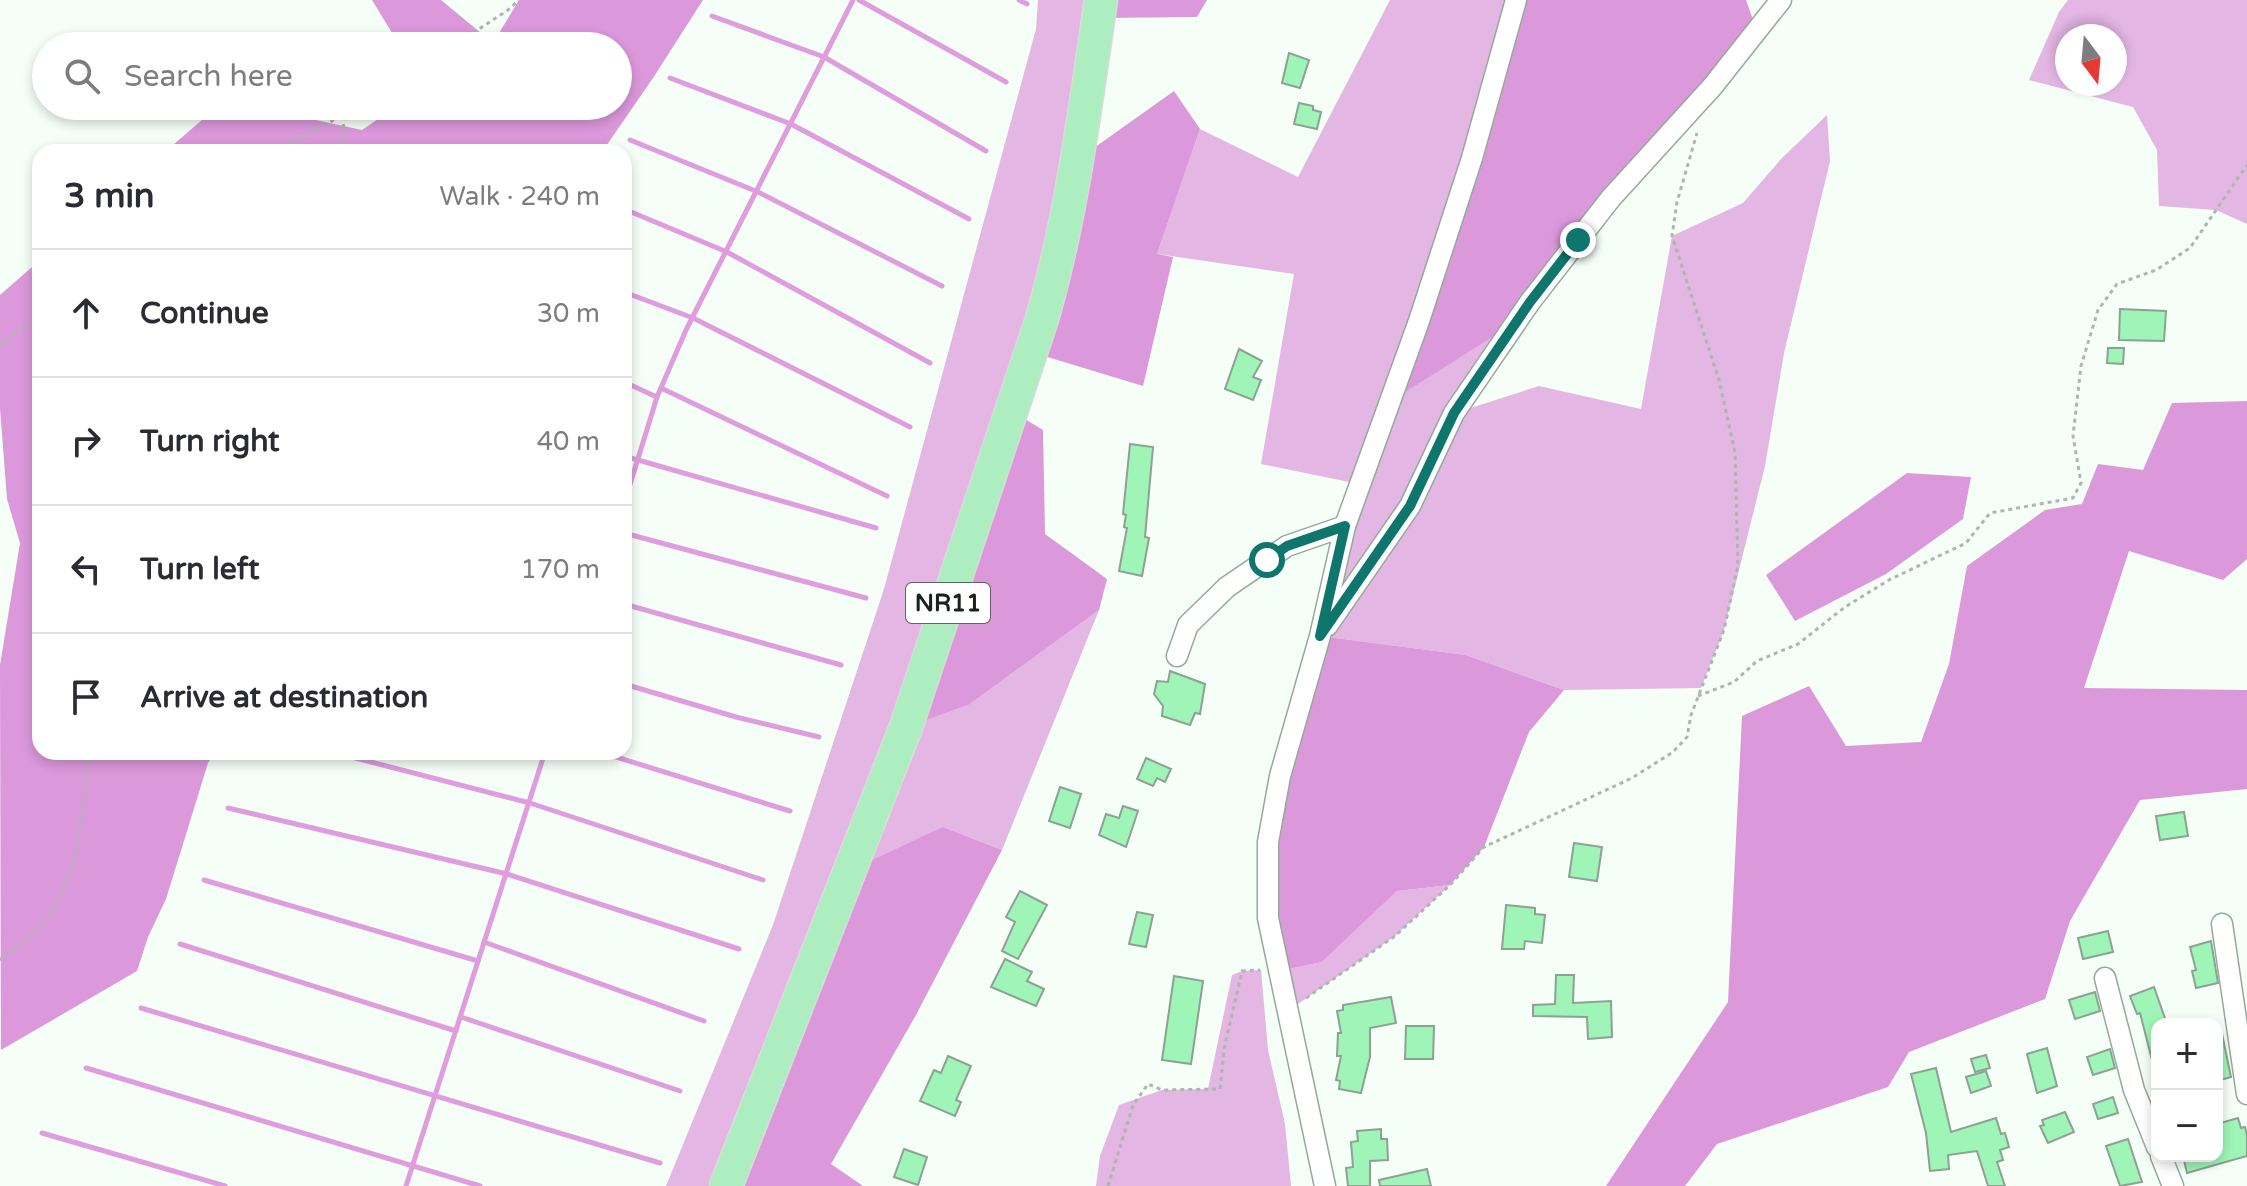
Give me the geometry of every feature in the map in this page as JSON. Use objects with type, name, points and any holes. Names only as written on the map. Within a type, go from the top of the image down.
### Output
[{"type":"highway","name":"NR11","points":[[726,1186],[906,727],[1041,322],[1052,285],[1077,160],[1101,0]]},
{"type":"street","points":[[1325,1186],[1268,918],[1268,842],[1280,776],[1320,636],[1345,526],[1453,218],[1516,0]]},
{"type":"street","points":[[1320,636],[1410,506],[1454,413],[1530,302],[1611,198],[1712,87],[1781,0]]},
{"type":"street","points":[[1177,656],[1188,625],[1227,587],[1287,546],[1345,526]]},
{"type":"street","points":[[2222,924],[2247,1094]]},
{"type":"street","points":[[2105,978],[2134,1090],[2151,1132]]},
{"type":"street","points":[[2163,1162],[2173,1186]]},
{"type":"path","points":[[474,32],[519,0]]},
{"type":"path","points":[[290,144],[336,120]]},
{"type":"path","points":[[342,144],[344,120]]},
{"type":"path","points":[[1288,1011],[1395,936],[1450,885],[1484,847],[1632,778],[1673,752],[1687,737],[1698,696],[1724,630],[1738,565],[1735,452],[1719,380],[1672,236],[1677,202],[1699,126]]},
{"type":"path","points":[[1698,696],[1734,682],[1757,661],[1798,644],[1845,607],[1889,580],[1966,543],[1990,513],[2073,498],[2081,483],[2073,436],[2081,366],[2098,310],[2117,284],[2156,270],[2190,248],[2247,165]]},
{"type":"path","points":[[0,345],[32,320]]},
{"type":"path","points":[[0,960],[50,914],[70,871],[86,797],[87,760]]},
{"type":"path","points":[[1108,1186],[1133,1105],[1148,1084],[1162,1090],[1220,1089],[1224,1049],[1242,971],[1279,971]]},
{"type":"shaded area","points":[[372,0],[441,0],[480,32],[391,32]]},
{"type":"shaded area","points":[[519,0],[703,0],[632,108],[632,32],[500,32]]},
{"type":"shaded area","points":[[1038,0],[1101,0],[970,704],[1099,610],[1002,850],[943,827],[726,1186],[666,1186],[773,925],[884,589],[1036,29]]},
{"type":"shaded area","points":[[1101,0],[1207,0],[1197,17],[1098,18]]},
{"type":"shaded area","points":[[1390,0],[1516,0],[1389,402],[1515,323],[1455,413],[1539,386],[1641,409],[1672,236],[1743,203],[1782,158],[1827,115],[1830,161],[1784,353],[1765,466],[1724,630],[1701,688],[1564,690],[1466,655],[1320,636],[1359,484],[1261,464],[1294,274],[1157,254],[1200,129],[1298,177]]},
{"type":"shaded area","points":[[1516,0],[1746,0],[1757,31],[1515,323],[1388,403]]},
{"type":"shaded area","points":[[2068,0],[2247,0],[2247,224],[2216,210],[2159,206],[2157,150],[2133,107],[2091,96],[2127,96],[2127,24],[2055,24],[2055,87],[2029,80],[2059,12]]},
{"type":"shaded area","points":[[1174,91],[1200,129],[1157,254],[1173,257],[1143,386],[1031,352],[1077,160]]},
{"type":"shaded area","points":[[202,120],[316,120],[362,130],[377,120],[624,120],[608,144],[174,144]]},
{"type":"shaded area","points":[[32,267],[32,760],[210,760],[166,899],[148,937],[137,971],[1,1050],[0,665],[20,543],[7,499],[0,408],[0,295]]},
{"type":"shaded area","points":[[2247,401],[2247,559],[2223,580],[2129,551],[2084,688],[2247,690],[2247,789],[2140,800],[2070,921],[2045,999],[1909,1052],[1888,1087],[1717,1144],[1685,1186],[1606,1186],[1728,1002],[1742,716],[1809,686],[1846,746],[1921,742],[1949,664],[1967,566],[2045,510],[2082,504],[2098,464],[2143,470],[2172,403]]},
{"type":"shaded area","points":[[1012,411],[1043,430],[1045,534],[1107,579],[1099,610],[970,704],[906,727]]},
{"type":"shaded area","points":[[1907,473],[1971,477],[1963,519],[1886,574],[1795,621],[1766,575]]},
{"type":"shaded area","points":[[1320,636],[1466,655],[1564,690],[1529,732],[1484,847],[1450,885],[1397,891],[1322,962],[1279,971],[1266,885]]},
{"type":"shaded area","points":[[943,827],[1002,850],[916,1015],[831,1164],[863,1186],[726,1186],[851,870]]},
{"type":"shaded area","points":[[1450,885],[1395,936],[1288,1011],[1279,971],[1322,962],[1397,891]]},
{"type":"shaded area","points":[[1261,970],[1268,1050],[1285,1124],[1291,1186],[1096,1186],[1100,1156],[1119,1105],[1162,1090],[1208,1089],[1232,975]]},
{"type":"building","points":[[1289,53],[1309,60],[1300,88],[1282,83]]},
{"type":"building","points":[[1299,103],[1313,106],[1313,110],[1321,112],[1317,129],[1294,124]]},
{"type":"building","points":[[2120,309],[2166,311],[2164,341],[2119,340]]},
{"type":"building","points":[[2108,348],[2124,348],[2123,364],[2107,363]]},
{"type":"building","points":[[1239,349],[1262,361],[1253,377],[1261,380],[1253,400],[1225,389]]},
{"type":"building","points":[[1130,444],[1153,447],[1145,537],[1149,538],[1142,576],[1119,571],[1127,528],[1124,527],[1126,515],[1123,514]]},
{"type":"building","points":[[1170,671],[1205,684],[1200,714],[1195,713],[1190,725],[1162,716],[1163,706],[1154,694],[1157,681],[1168,682]]},
{"type":"building","points":[[1146,758],[1171,769],[1165,782],[1157,778],[1153,786],[1137,779]]},
{"type":"building","points":[[1060,787],[1081,794],[1070,828],[1049,821]]},
{"type":"building","points":[[1123,806],[1138,811],[1126,847],[1099,835],[1106,814],[1119,818]]},
{"type":"building","points":[[2184,812],[2188,836],[2160,840],[2156,816]]},
{"type":"building","points":[[1574,843],[1602,847],[1597,881],[1569,877]]},
{"type":"building","points":[[1020,891],[1047,905],[1018,959],[1002,951],[1015,922],[1006,917]]},
{"type":"building","points":[[1506,905],[1535,908],[1535,914],[1545,915],[1542,943],[1525,941],[1524,949],[1502,949]]},
{"type":"building","points":[[1137,912],[1153,915],[1146,947],[1129,944]]},
{"type":"building","points":[[2108,931],[2113,952],[2083,959],[2078,938]]},
{"type":"building","points":[[2211,941],[2218,983],[2196,988],[2192,971],[2196,970],[2190,947]]},
{"type":"building","points":[[1005,959],[1032,972],[1027,981],[1044,989],[1036,1006],[991,987]]},
{"type":"building","points":[[1556,975],[1574,975],[1573,1003],[1611,1001],[1612,1037],[1588,1039],[1587,1017],[1533,1016],[1533,1005],[1555,1004]]},
{"type":"building","points":[[1174,976],[1203,981],[1191,1064],[1162,1060]]},
{"type":"building","points":[[2154,987],[2165,1018],[2151,1018],[2151,1056],[2140,1013],[2137,1014],[2130,996]]},
{"type":"building","points":[[2095,992],[2100,1011],[2075,1019],[2069,1000]]},
{"type":"building","points":[[1391,997],[1396,1023],[1370,1028],[1370,1057],[1361,1093],[1339,1089],[1340,1081],[1336,1080],[1341,1056],[1337,1056],[1338,1033],[1341,1033],[1337,1011],[1343,1010],[1343,1005]]},
{"type":"building","points":[[1406,1026],[1434,1026],[1433,1059],[1405,1059]]},
{"type":"building","points":[[2223,1039],[2231,1077],[2223,1079]]},
{"type":"building","points":[[2047,1048],[2057,1086],[2037,1093],[2027,1054]]},
{"type":"building","points":[[2110,1049],[2115,1068],[2093,1075],[2087,1057]]},
{"type":"building","points":[[1986,1055],[1990,1068],[1975,1072],[1971,1059]]},
{"type":"building","points":[[948,1056],[971,1066],[956,1100],[961,1102],[955,1116],[920,1101],[934,1070],[941,1073]]},
{"type":"building","points":[[1936,1068],[1951,1132],[1996,1118],[2001,1134],[2005,1133],[2009,1147],[2000,1150],[2003,1160],[1997,1162],[2005,1186],[1988,1186],[1977,1151],[1948,1155],[1949,1169],[1930,1171],[1926,1133],[1911,1074]]},
{"type":"building","points":[[1986,1071],[1991,1086],[1971,1093],[1966,1077]]},
{"type":"building","points":[[2113,1097],[2118,1113],[2098,1119],[2093,1104]]},
{"type":"building","points":[[2065,1112],[2074,1132],[2048,1143],[2040,1126],[2044,1125],[2042,1120]]},
{"type":"building","points":[[2238,1118],[2241,1128],[2245,1127],[2247,1156],[2187,1173],[2184,1162],[2223,1162],[2223,1122]]},
{"type":"building","points":[[1381,1129],[1381,1139],[1387,1139],[1388,1160],[1370,1161],[1370,1186],[1348,1186],[1346,1168],[1353,1167],[1351,1142],[1358,1141],[1357,1131]]},
{"type":"building","points":[[2128,1139],[2142,1182],[2120,1186],[2106,1146]]},
{"type":"building","points":[[904,1149],[927,1157],[918,1185],[894,1177]]},
{"type":"building","points":[[1427,1169],[1431,1186],[1380,1186],[1379,1180]]},
{"type":"waterway","points":[[632,478],[657,397],[686,330],[853,0]]},
{"type":"waterway","points":[[859,0],[1006,82]]},
{"type":"waterway","points":[[1019,0],[1027,4]]},
{"type":"waterway","points":[[712,16],[824,57],[986,151]]},
{"type":"waterway","points":[[670,78],[791,124],[969,219]]},
{"type":"waterway","points":[[630,140],[758,192],[942,286]]},
{"type":"waterway","points":[[632,212],[727,252],[930,363]]},
{"type":"waterway","points":[[632,295],[693,318],[910,427]]},
{"type":"waterway","points":[[632,386],[657,397]]},
{"type":"waterway","points":[[661,388],[887,496]]},
{"type":"waterway","points":[[632,458],[876,528]]},
{"type":"waterway","points":[[632,535],[866,598]]},
{"type":"waterway","points":[[632,606],[841,665]]},
{"type":"waterway","points":[[632,686],[819,737]]},
{"type":"waterway","points":[[363,760],[530,803],[763,880]]},
{"type":"waterway","points":[[406,1186],[542,760]]},
{"type":"waterway","points":[[626,760],[790,811]]},
{"type":"waterway","points":[[228,808],[507,874],[739,949]]},
{"type":"waterway","points":[[204,880],[478,961]]},
{"type":"waterway","points":[[484,942],[704,1021]]},
{"type":"waterway","points":[[180,944],[456,1031]]},
{"type":"waterway","points":[[141,1008],[660,1163]]},
{"type":"waterway","points":[[461,1017],[680,1091]]},
{"type":"waterway","points":[[86,1068],[480,1186]]},
{"type":"waterway","points":[[42,1133],[225,1186]]},
{"type":"route","points":[[1267,560],[1287,546],[1345,526],[1320,636],[1410,506],[1454,413],[1530,302],[1578,240]]}]
